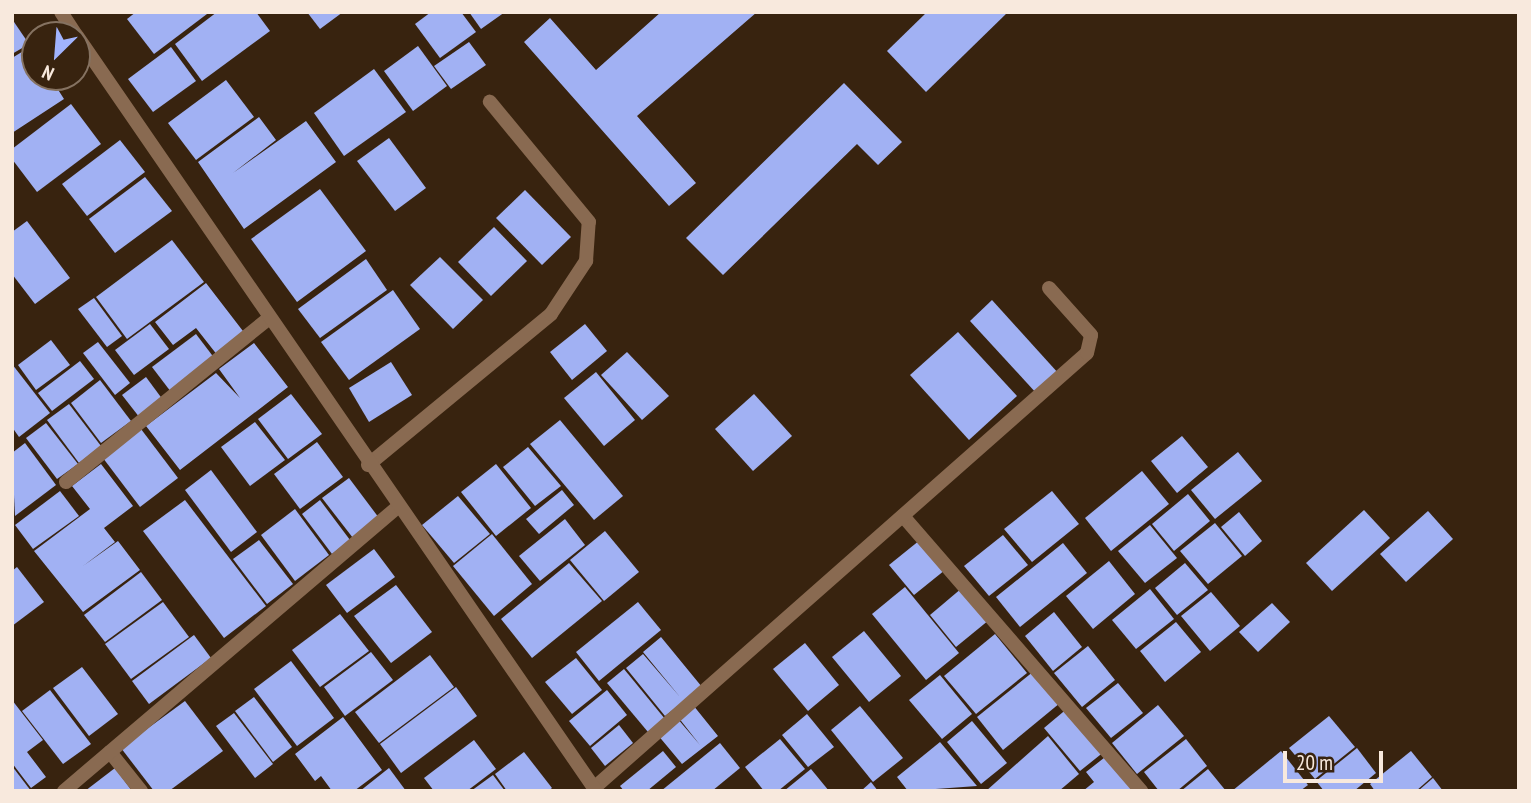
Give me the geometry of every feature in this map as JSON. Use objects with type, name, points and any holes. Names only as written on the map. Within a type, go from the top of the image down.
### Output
[{"type":"street","points":[[91,56],[267,320],[595,789],[1092,348],[1091,335],[1049,288]]},
{"type":"street","points":[[368,465],[551,314],[586,261],[589,222],[490,102]]},
{"type":"street","points":[[66,482],[267,320]]},
{"type":"street","points":[[64,791],[397,508]]},
{"type":"street","points":[[903,516],[1141,791]]},
{"type":"street","points":[[110,752],[141,791]]},
{"type":"building","points":[[136,12],[207,14],[154,54],[127,19]]},
{"type":"building","points":[[217,12],[256,12],[270,31],[202,81],[175,44]]},
{"type":"building","points":[[307,12],[343,12],[320,29]]},
{"type":"building","points":[[431,12],[461,12],[476,32],[440,58],[415,24]]},
{"type":"building","points":[[469,12],[505,12],[481,29]]},
{"type":"building","points":[[661,12],[757,12],[637,116],[696,183],[669,206],[524,42],[550,18],[596,70]]},
{"type":"building","points":[[927,12],[1008,12],[926,92],[887,51]]},
{"type":"building","points":[[12,19],[21,32],[21,49],[12,54]]},
{"type":"building","points":[[469,42],[486,65],[451,89],[434,66]]},
{"type":"building","points":[[418,46],[447,86],[413,111],[384,71]]},
{"type":"building","points":[[171,47],[196,81],[153,112],[128,79]]},
{"type":"building","points":[[21,52],[21,91],[59,91],[64,99],[12,133],[12,58]]},
{"type":"building","points":[[374,69],[406,112],[344,156],[314,113]]},
{"type":"building","points":[[226,80],[254,117],[196,160],[168,123]]},
{"type":"building","points":[[844,83],[902,142],[878,165],[857,144],[723,275],[686,238]]},
{"type":"building","points":[[71,104],[101,144],[37,192],[12,159],[12,149]]},
{"type":"building","points":[[259,117],[276,140],[233,173],[306,121],[336,162],[244,229],[198,162]]},
{"type":"building","points":[[389,138],[426,188],[395,211],[357,161]]},
{"type":"building","points":[[120,140],[145,172],[87,216],[62,184]]},
{"type":"building","points":[[145,177],[172,211],[115,253],[89,219]]},
{"type":"building","points":[[320,189],[366,251],[297,302],[251,239]]},
{"type":"building","points":[[525,190],[571,237],[542,265],[496,218]]},
{"type":"building","points":[[27,221],[70,278],[35,304],[12,274],[12,232]]},
{"type":"building","points":[[494,227],[527,261],[491,296],[458,262]]},
{"type":"building","points":[[172,240],[204,282],[127,339],[96,297]]},
{"type":"building","points":[[440,257],[483,300],[453,329],[410,285]]},
{"type":"building","points":[[366,259],[387,290],[320,338],[298,309]]},
{"type":"building","points":[[206,283],[246,335],[218,356],[196,328],[173,345],[155,322]]},
{"type":"building","points":[[393,290],[420,329],[349,380],[321,342]]},
{"type":"building","points":[[94,298],[122,336],[107,347],[78,309]]},
{"type":"building","points":[[992,300],[1059,374],[1037,394],[970,321]]},
{"type":"building","points":[[150,324],[169,349],[134,375],[115,350]]},
{"type":"building","points":[[585,324],[607,351],[572,380],[550,352]]},
{"type":"building","points":[[958,332],[1017,396],[969,440],[910,375]]},
{"type":"building","points":[[196,334],[215,359],[171,392],[152,367]]},
{"type":"building","points":[[51,340],[70,365],[36,390],[18,365]]},
{"type":"building","points":[[98,342],[130,383],[115,395],[83,353]]},
{"type":"building","points":[[254,343],[288,387],[180,470],[146,426],[216,373],[240,398],[219,369]]},
{"type":"building","points":[[627,352],[669,396],[642,420],[601,375]]},
{"type":"building","points":[[80,361],[94,379],[52,411],[38,393]]},
{"type":"building","points":[[391,362],[412,395],[369,422],[349,388]]},
{"type":"building","points":[[12,364],[50,413],[19,437],[12,427]]},
{"type":"building","points":[[596,372],[635,420],[604,446],[564,398]]},
{"type":"building","points":[[146,377],[163,400],[140,418],[122,395]]},
{"type":"building","points":[[100,380],[131,421],[101,443],[71,403]]},
{"type":"building","points":[[291,394],[322,434],[288,459],[258,419]]},
{"type":"building","points":[[754,394],[792,436],[753,471],[715,429]]},
{"type":"building","points":[[69,404],[101,446],[79,463],[47,420]]},
{"type":"building","points":[[560,420],[623,496],[594,520],[530,444]]},
{"type":"building","points":[[255,422],[285,460],[250,486],[221,447]]},
{"type":"building","points":[[46,423],[78,464],[57,479],[26,438]]},
{"type":"building","points":[[141,429],[178,478],[140,507],[103,458]]},
{"type":"building","points":[[1182,436],[1208,467],[1177,493],[1151,461]]},
{"type":"building","points":[[317,442],[343,477],[300,509],[274,474]]},
{"type":"building","points":[[25,443],[56,485],[15,516],[12,453]]},
{"type":"building","points":[[528,447],[561,486],[535,506],[503,467]]},
{"type":"building","points":[[1238,452],[1262,481],[1215,519],[1191,490]]},
{"type":"building","points":[[101,464],[133,506],[104,528],[115,542],[83,566],[118,541],[140,570],[83,612],[34,551],[90,509],[72,486]]},
{"type":"building","points":[[496,464],[531,508],[496,536],[461,492]]},
{"type":"building","points":[[211,470],[257,532],[231,552],[185,490]]},
{"type":"building","points":[[1142,471],[1169,504],[1111,551],[1085,518]]},
{"type":"building","points":[[349,478],[379,518],[353,538],[322,498]]},
{"type":"building","points":[[562,490],[574,505],[539,534],[526,519]]},
{"type":"building","points":[[60,491],[79,516],[33,549],[15,525]]},
{"type":"building","points":[[1052,491],[1079,524],[1032,562],[1004,529]]},
{"type":"building","points":[[1188,494],[1210,521],[1174,551],[1152,524]]},
{"type":"building","points":[[458,496],[490,534],[454,563],[422,525]]},
{"type":"building","points":[[185,500],[266,606],[224,638],[143,531]]},
{"type":"building","points":[[320,500],[350,540],[332,554],[302,514]]},
{"type":"building","points":[[295,509],[329,555],[295,581],[261,535]]},
{"type":"building","points":[[1364,510],[1390,538],[1332,591],[1306,563]]},
{"type":"building","points":[[1428,511],[1453,539],[1406,582],[1380,554]]},
{"type":"building","points":[[1239,512],[1262,541],[1245,556],[1221,527]]},
{"type":"building","points":[[565,519],[585,545],[540,581],[519,556]]},
{"type":"building","points":[[1215,523],[1242,556],[1208,584],[1180,551]]},
{"type":"building","points":[[1150,525],[1177,558],[1145,583],[1118,551]]},
{"type":"building","points":[[605,531],[639,572],[604,601],[570,560]]},
{"type":"building","points":[[492,534],[532,584],[494,616],[453,566]]},
{"type":"building","points":[[1003,535],[1028,565],[989,596],[964,566]]},
{"type":"building","points":[[259,540],[293,584],[267,604],[233,559]]},
{"type":"building","points":[[920,540],[945,570],[914,595],[889,565]]},
{"type":"building","points":[[1063,543],[1087,573],[1020,627],[996,597]]},
{"type":"building","points":[[374,549],[395,577],[347,613],[326,585]]},
{"type":"building","points":[[1109,561],[1135,594],[1093,629],[1066,596]]},
{"type":"building","points":[[569,563],[602,601],[532,658],[501,619]]},
{"type":"building","points":[[1185,563],[1208,590],[1177,615],[1155,588]]},
{"type":"building","points":[[17,567],[44,602],[12,626],[12,571]]},
{"type":"building","points":[[141,572],[162,600],[105,642],[84,615]]},
{"type":"building","points":[[396,585],[432,632],[391,663],[354,616]]},
{"type":"building","points":[[905,587],[959,653],[926,680],[872,614]]},
{"type":"building","points":[[962,588],[989,620],[956,647],[930,615]]},
{"type":"building","points":[[1150,589],[1174,619],[1136,649],[1112,620]]},
{"type":"building","points":[[1211,592],[1240,626],[1210,651],[1181,616]]},
{"type":"building","points":[[163,602],[189,637],[131,679],[105,644]]},
{"type":"building","points":[[638,602],[661,630],[599,681],[576,652]]},
{"type":"building","points":[[1272,603],[1290,622],[1258,652],[1239,632]]},
{"type":"building","points":[[1054,612],[1082,647],[1053,671],[1025,636]]},
{"type":"building","points":[[340,614],[369,651],[320,687],[292,650]]},
{"type":"building","points":[[1176,622],[1201,652],[1165,682],[1140,651]]},
{"type":"building","points":[[864,631],[901,676],[869,702],[832,657]]},
{"type":"building","points":[[995,634],[1027,673],[976,714],[944,676]]},
{"type":"building","points":[[194,635],[211,658],[149,704],[132,681]]},
{"type":"building","points":[[661,637],[702,687],[665,716],[626,668],[643,654],[680,697],[643,652]]},
{"type":"building","points":[[805,643],[839,685],[808,711],[773,669]]},
{"type":"building","points":[[1088,646],[1115,680],[1082,707],[1054,673]]},
{"type":"building","points":[[371,652],[393,680],[345,716],[324,687]]},
{"type":"building","points":[[430,655],[454,687],[379,743],[355,712]]},
{"type":"building","points":[[576,658],[602,690],[572,714],[545,682]]},
{"type":"building","points":[[291,661],[334,718],[297,746],[254,689]]},
{"type":"building","points":[[82,667],[118,714],[89,736],[53,688]]},
{"type":"building","points":[[624,669],[665,719],[648,732],[607,683]]},
{"type":"building","points":[[1034,671],[1060,703],[1003,750],[977,717]]},
{"type":"building","points":[[940,675],[972,714],[942,739],[909,700]]},
{"type":"building","points":[[1118,683],[1143,713],[1111,738],[1086,708]]},
{"type":"building","points":[[456,687],[477,716],[401,773],[380,744]]},
{"type":"building","points":[[50,690],[91,744],[63,764],[22,711]]},
{"type":"building","points":[[607,690],[627,715],[590,746],[569,721]]},
{"type":"building","points":[[254,697],[292,747],[273,762],[235,711]]},
{"type":"building","points":[[12,700],[43,740],[27,752],[46,777],[31,788],[12,763]]},
{"type":"building","points":[[185,701],[223,751],[169,791],[154,791],[121,748]]},
{"type":"building","points":[[693,705],[718,736],[682,764],[657,734],[677,718],[700,745],[678,717]]},
{"type":"building","points":[[1158,705],[1184,736],[1137,774],[1112,743]]},
{"type":"building","points":[[860,706],[903,758],[873,782],[831,730]]},
{"type":"building","points":[[1069,707],[1105,751],[1080,771],[1044,728]]},
{"type":"building","points":[[234,713],[273,764],[255,778],[216,726]]},
{"type":"building","points":[[807,714],[834,747],[808,767],[782,735]]},
{"type":"building","points":[[1329,716],[1355,747],[1315,779],[1289,748]]},
{"type":"building","points":[[343,717],[382,770],[354,791],[332,791],[321,776],[315,781],[295,754]]},
{"type":"building","points":[[972,721],[1007,763],[981,784],[947,742]]},
{"type":"building","points":[[619,725],[633,743],[605,766],[591,748]]},
{"type":"building","points":[[1048,736],[1079,774],[1059,791],[986,791]]},
{"type":"building","points":[[780,739],[805,769],[778,791],[764,791],[745,767]]},
{"type":"building","points":[[1186,739],[1207,766],[1177,791],[1159,791],[1144,772]]},
{"type":"building","points":[[474,740],[496,769],[467,791],[434,791],[424,778]]},
{"type":"building","points":[[940,742],[977,786],[908,791],[897,777]]},
{"type":"building","points":[[720,743],[740,768],[712,791],[661,791]]},
{"type":"building","points":[[1357,748],[1376,773],[1354,791],[1324,791],[1316,781]]},
{"type":"building","points":[[663,751],[676,767],[647,791],[624,791],[620,786]]},
{"type":"building","points":[[1281,751],[1308,785],[1300,791],[1232,791]]},
{"type":"building","points":[[1411,751],[1432,777],[1416,791],[1375,791],[1370,784]]},
{"type":"building","points":[[524,752],[552,788],[548,791],[507,791],[495,774]]},
{"type":"building","points":[[1109,754],[1140,791],[1083,791],[1094,782],[1086,772]]},
{"type":"building","points":[[12,766],[31,791],[12,791]]},
{"type":"building","points":[[115,768],[132,791],[85,791]]},
{"type":"building","points":[[389,768],[406,791],[360,791]]},
{"type":"building","points":[[811,769],[829,791],[784,791]]},
{"type":"building","points":[[1208,769],[1226,791],[1181,791]]},
{"type":"building","points":[[493,775],[505,791],[471,791]]},
{"type":"building","points":[[1433,778],[1443,791],[1418,791]]},
{"type":"building","points":[[871,782],[878,791],[861,791]]}]
